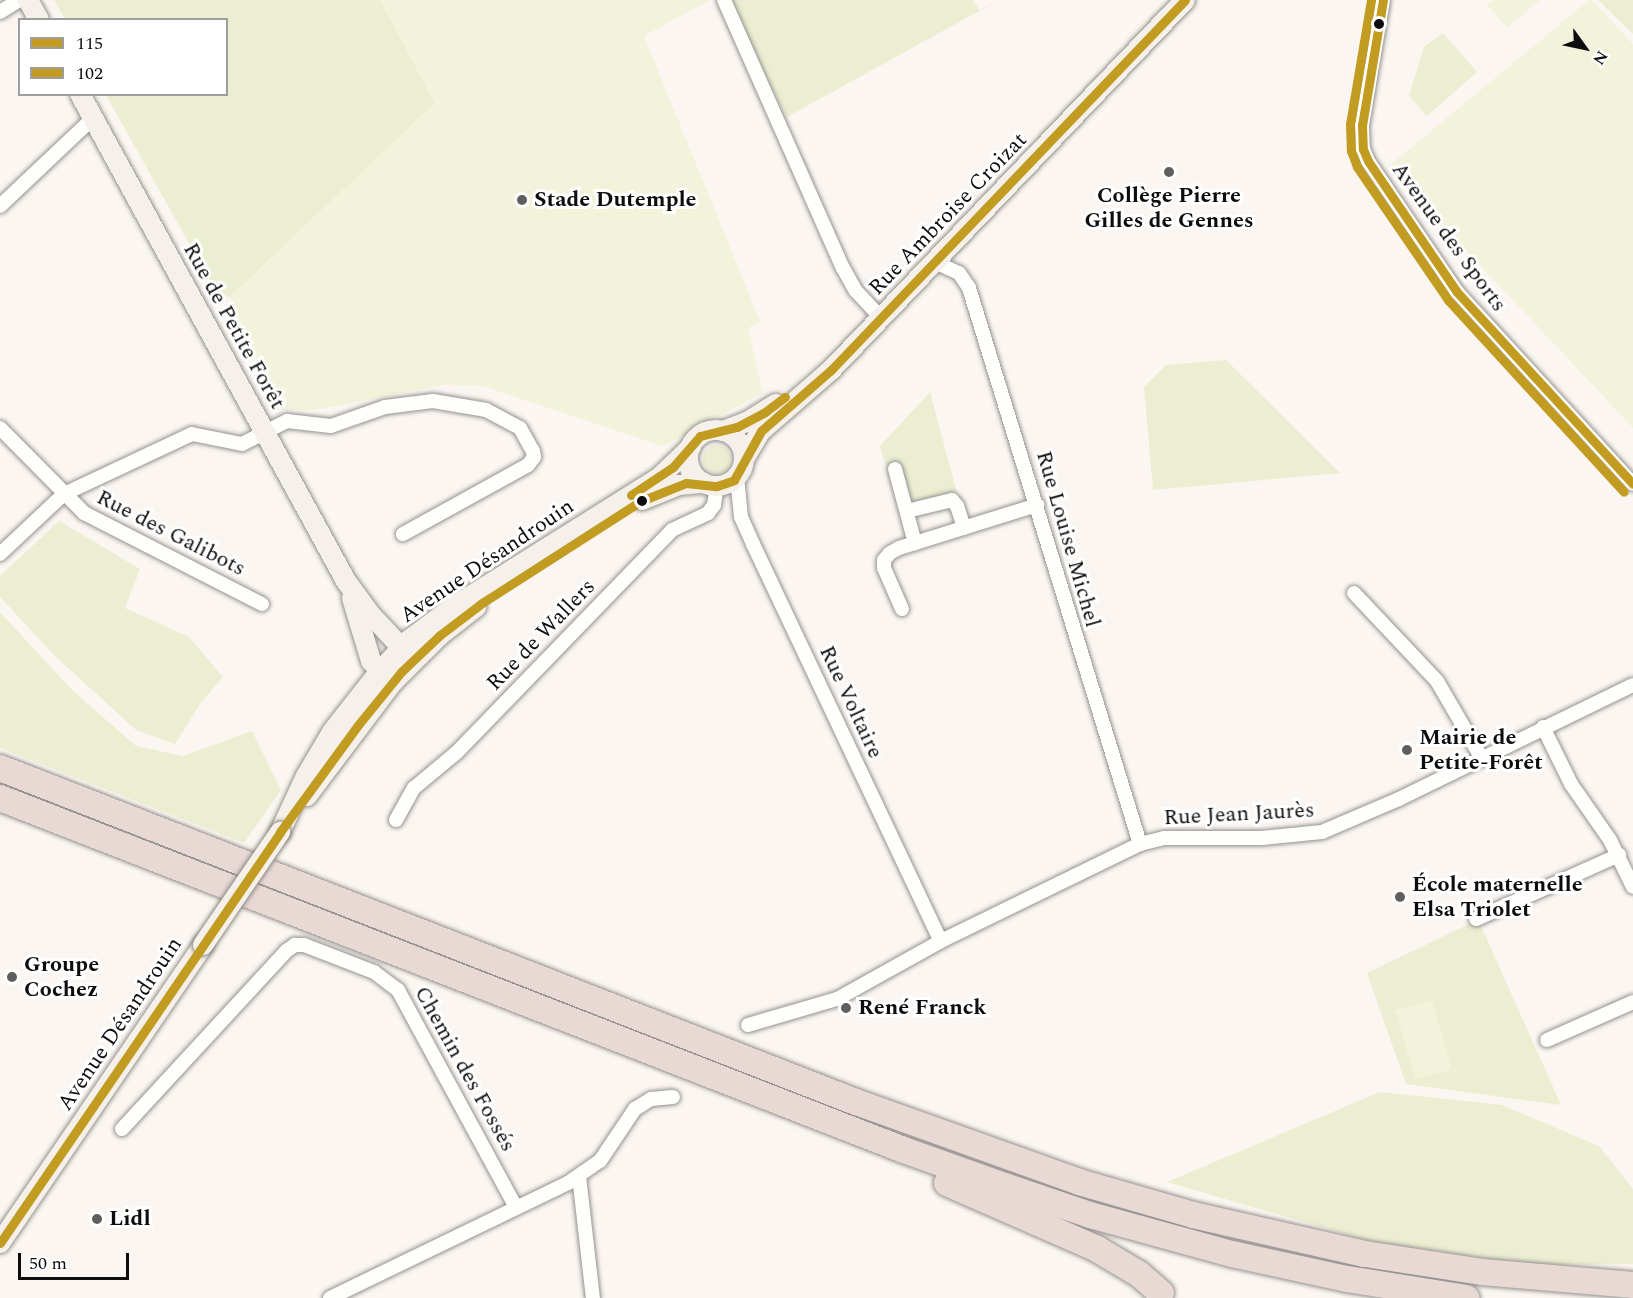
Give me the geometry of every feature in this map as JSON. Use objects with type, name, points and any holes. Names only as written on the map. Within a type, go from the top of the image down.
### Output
[{"type":"highway","points":[[0,768],[837,1095],[1079,1182],[1193,1215],[1365,1254],[1482,1272],[1633,1285]]},
{"type":"highway","points":[[0,798],[971,1175],[1145,1231],[1318,1274],[1466,1298]]},
{"type":"highway","points":[[807,1112],[891,1160],[1097,1249],[1139,1274],[1161,1293]]},
{"type":"main road","points":[[28,0],[38,18]]},
{"type":"main road","name":"Rue Ambroise Croizat","points":[[723,431],[757,417],[779,402],[818,369],[1169,0]]},
{"type":"main road","name":"Rue Ambroise Croizat","points":[[740,468],[761,431],[831,370],[1185,0]]},
{"type":"main road","name":"Rue de Petite Forêt","points":[[81,96],[346,581],[370,615],[406,656]]},
{"type":"main road","points":[[723,431],[738,442],[740,468],[730,482],[711,484],[694,474],[690,465],[691,447],[704,433],[723,431]]},
{"type":"main road","name":"Avenue Désandrouin","points":[[0,1243],[386,677],[453,607],[660,477],[691,447]]},
{"type":"main road","name":"Avenue Désandrouin","points":[[406,656],[530,571],[652,496],[686,483],[711,484]]},
{"type":"main road","name":"Rue de Petite Forêt","points":[[346,581],[368,653],[386,677]]},
{"type":"street","points":[[0,12],[19,0]]},
{"type":"street","points":[[724,0],[843,268],[856,291],[874,310]]},
{"type":"street","name":"Avenue des Sports","points":[[1383,0],[1362,125],[1363,149],[1368,161],[1457,292],[1633,484]]},
{"type":"street","points":[[0,207],[93,118]]},
{"type":"street","name":"Rue Louise Michel","points":[[935,262],[958,273],[969,288],[1140,844]]},
{"type":"street","points":[[0,554],[64,494],[192,434],[242,444],[286,422],[331,426],[374,410],[423,401],[479,408],[511,420],[520,428],[533,451],[534,457],[528,465],[403,534]]},
{"type":"street","name":"Rue des Galibots","points":[[0,428],[64,494],[90,516],[262,604]]},
{"type":"street","name":"Rue Voltaire","points":[[740,468],[741,517],[941,941]]},
{"type":"street","points":[[896,470],[915,543]]},
{"type":"street","name":"Rue de Wallers","points":[[396,820],[414,788],[457,752],[672,530],[708,513],[714,505],[711,484]]},
{"type":"street","points":[[907,511],[952,500],[957,506],[964,528]]},
{"type":"street","points":[[902,609],[885,572],[884,560],[895,550],[1037,505]]},
{"type":"street","points":[[1354,592],[1437,681],[1481,757]]},
{"type":"street","name":"Rue Jean Jaurès","points":[[748,1025],[829,1003],[941,941],[1140,844],[1164,838],[1262,838],[1322,832],[1400,799],[1481,757],[1633,685]]},
{"type":"street","points":[[1543,727],[1576,795],[1619,855],[1633,887]]},
{"type":"street","points":[[1476,919],[1619,855]]},
{"type":"street","name":"Chemin des Fossés","points":[[122,1129],[286,951],[295,945],[304,945],[367,969],[398,990],[516,1207]]},
{"type":"street","points":[[1547,1040],[1633,1002]]},
{"type":"street","points":[[330,1298],[579,1176],[600,1161],[635,1108],[651,1099],[674,1097]]},
{"type":"street","points":[[579,1176],[593,1298]]},
{"type":"green space","points":[[54,0],[380,0],[435,103],[230,297],[218,295],[107,96],[228,96],[228,18],[64,18]]},
{"type":"green space","name":"Stade Dutemple","points":[[380,0],[710,0],[644,36],[760,321],[748,328],[763,393],[663,446],[483,386],[444,385],[315,410],[278,410],[230,297],[435,103]]},
{"type":"green space","points":[[725,0],[973,0],[979,10],[999,0],[787,117]]},
{"type":"green space","points":[[1493,0],[1540,0],[1507,28],[1487,5]]},
{"type":"green space","points":[[1589,0],[1592,0],[1633,44],[1633,428],[1388,167]]},
{"type":"green space","points":[[1598,0],[1633,0],[1633,34]]},
{"type":"green space","points":[[1443,33],[1477,72],[1427,116],[1409,96],[1424,47]]},
{"type":"green space","points":[[1226,360],[1340,473],[1153,490],[1144,387],[1166,365]]},
{"type":"green space","points":[[930,392],[957,493],[919,504],[909,499],[897,463],[886,467],[880,446]]},
{"type":"green space","points":[[717,445],[727,449],[731,459],[727,469],[717,473],[707,469],[703,459],[707,449]]},
{"type":"green space","points":[[59,521],[140,569],[125,608],[189,637],[223,677],[200,704],[175,744],[136,730],[55,656],[0,597],[0,576]]},
{"type":"green space","points":[[0,612],[72,690],[136,746],[183,756],[252,731],[281,790],[244,843],[0,748]]},
{"type":"green space","points":[[1471,923],[1481,926],[1561,1105],[1406,1084],[1367,973]]},
{"type":"green space","points":[[1432,1000],[1452,1069],[1415,1080],[1395,1010]]},
{"type":"green space","points":[[1380,1092],[1502,1105],[1599,1146],[1633,1189],[1633,1264],[1531,1265],[1369,1241],[1167,1182]]},
{"type":"transit line","name":"115","points":[[0,1243],[280,832],[358,725],[401,672],[440,635],[482,603],[641,501],[686,483],[717,486],[734,480],[761,431],[831,370],[1185,0]]},
{"type":"transit line","name":"102","points":[[1371,0],[1350,124],[1351,151],[1357,167],[1448,300],[1624,492]]},
{"type":"transit line","name":"115","points":[[1383,0],[1362,125],[1363,149],[1368,161],[1457,292],[1633,484]]},
{"type":"transit line","name":"115","points":[[631,495],[673,467],[700,436],[737,427],[765,412],[785,397]]},
{"type":"place","name":"Collège Pierre Gilles de Gennes","points":[[1169,172]]},
{"type":"place","name":"Stade Dutemple","points":[[522,200]]},
{"type":"place","name":"Mairie de Petite-Forêt","points":[[1407,750]]},
{"type":"place","name":"École maternelle Elsa Triolet","points":[[1400,897]]},
{"type":"place","name":"Groupe Cochez","points":[[12,977]]},
{"type":"place","name":"René Franck","points":[[846,1008]]},
{"type":"place","name":"Lidl","points":[[97,1219]]}]
